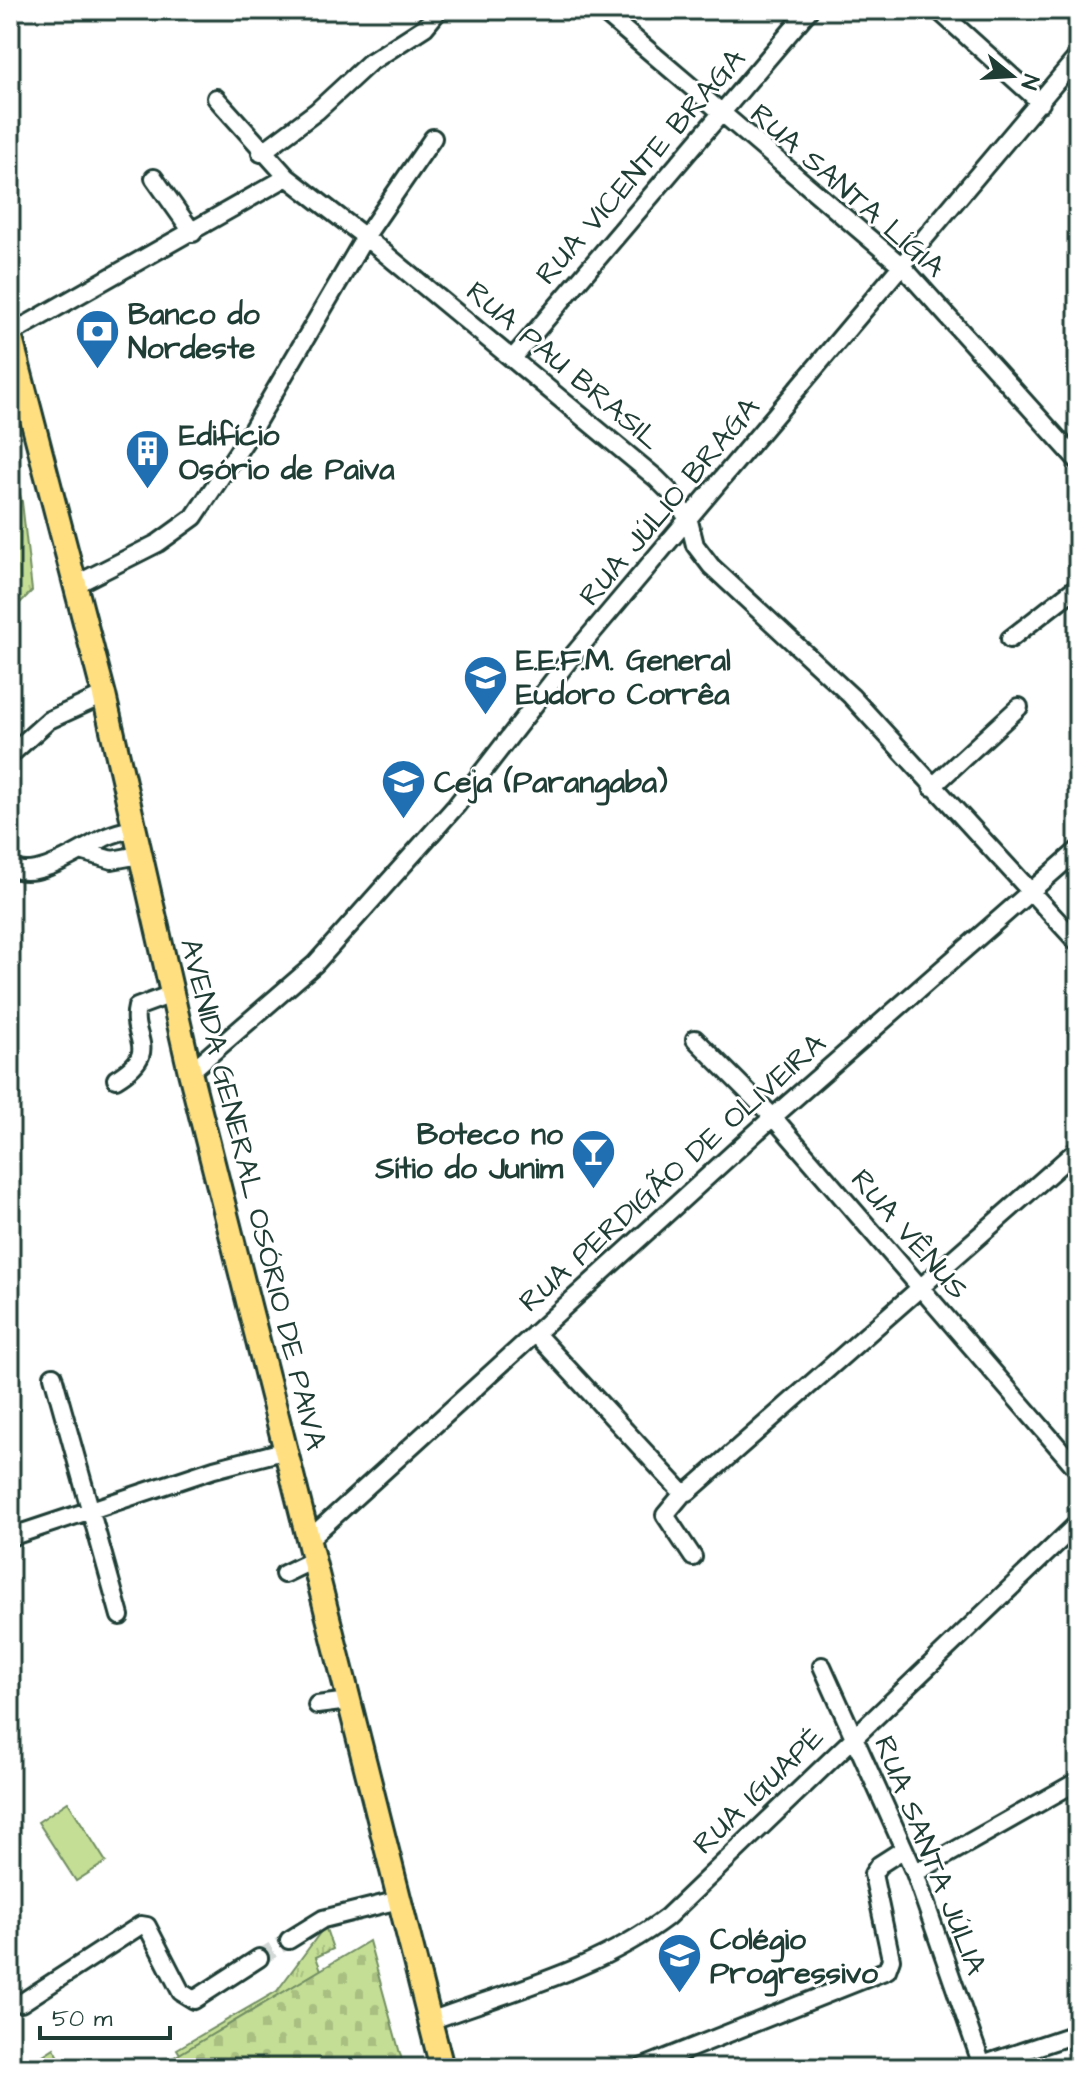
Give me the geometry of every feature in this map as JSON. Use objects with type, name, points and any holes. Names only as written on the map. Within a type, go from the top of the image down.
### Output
[{"type":"main road","name":"AVENIDA GENERAL OSÓRIO DE PAIVA","points":[[10,334],[15,381],[104,695],[190,1072],[442,2068]]},
{"type":"street","points":[[261,153],[317,111],[369,63],[425,27],[439,10]]},
{"type":"street","name":"RUA SANTA LÍGIA","points":[[601,10],[620,16],[721,116],[903,267],[1077,456]]},
{"type":"street","name":"RUA VICENTE BRAGA","points":[[513,358],[809,10]]},
{"type":"street","points":[[938,10],[1041,103]]},
{"type":"street","name":"RUA JÚLIO BRAGA","points":[[190,1072],[315,964],[456,806],[569,660],[1078,56]]},
{"type":"street","name":"RUA PAU BRASIL","points":[[216,98],[261,153],[287,177],[365,237],[656,478],[672,494],[689,521],[695,545],[711,566],[851,696],[1078,943]]},
{"type":"street","points":[[75,585],[158,543],[194,517],[249,435],[365,237],[433,138]]},
{"type":"street","points":[[10,334],[287,177]]},
{"type":"street","points":[[154,178],[193,233]]},
{"type":"street","points":[[1010,639],[1078,586]]},
{"type":"street","points":[[10,755],[49,720],[104,695]]},
{"type":"street","points":[[932,787],[1019,707]]},
{"type":"street","points":[[10,866],[26,872],[36,870],[84,852],[104,837],[135,828]]},
{"type":"street","name":"RUA PERDIGÃO DE OLIVEIRA","points":[[284,1574],[535,1333],[773,1117],[1078,850]]},
{"type":"street","points":[[84,852],[112,860],[140,855]]},
{"type":"street","points":[[116,1079],[135,1066],[141,1053],[137,1007],[172,994]]},
{"type":"street","name":"RUA VÊNUS","points":[[695,1039],[773,1117],[921,1291],[1011,1388],[1078,1470]]},
{"type":"street","points":[[693,1557],[665,1515],[687,1492],[921,1291],[1078,1149]]},
{"type":"street","points":[[535,1333],[687,1492]]},
{"type":"street","points":[[53,1376],[120,1616]]},
{"type":"street","points":[[10,1537],[90,1508],[287,1450]]},
{"type":"street","name":"RUA IGUAPÉ","points":[[430,2021],[598,1961],[630,1945],[667,1917],[1078,1523]]},
{"type":"street","name":"RUA SANTA JÚLIA","points":[[822,1666],[915,1873],[979,2067]]},
{"type":"street","points":[[317,1705],[349,1701]]},
{"type":"street","points":[[915,1873],[1078,1781]]},
{"type":"street","points":[[641,2068],[887,1970],[891,1959],[873,1874],[879,1865],[904,1849]]},
{"type":"street","points":[[289,1940],[323,1919],[399,1900]]},
{"type":"street","points":[[21,2003],[141,1925],[147,1926],[181,1992],[194,2000],[259,1958]]},
{"type":"street","points":[[979,2067],[1078,2033]]},
{"type":"green space","points":[[10,459],[22,502],[32,591],[10,613]]},
{"type":"green space","points":[[68,1802],[106,1862],[76,1881],[38,1822]]},
{"type":"green space","points":[[325,1926],[333,1949],[316,1957],[321,1970],[180,2054],[177,2049],[277,1991]]},
{"type":"green space","points":[[369,1941],[404,2068],[156,2068]]},
{"type":"green space","points":[[54,2048],[65,2068],[23,2068]]},
{"type":"tunnel","points":[[259,1958],[289,1940]]},
{"type":"place","name":"Banco do Nordeste","points":[[97,370]]},
{"type":"place","name":"Edifício Osório de Paiva","points":[[148,491]]},
{"type":"place","name":"E.E.F.M. General Eudoro Corrêa","points":[[485,716]]},
{"type":"place","name":"Ceja (Parangaba)","points":[[403,821]]},
{"type":"place","name":"Boteco no Sítio do Junim","points":[[594,1190]]},
{"type":"place","name":"Colégio Progressivo","points":[[679,1995]]}]
